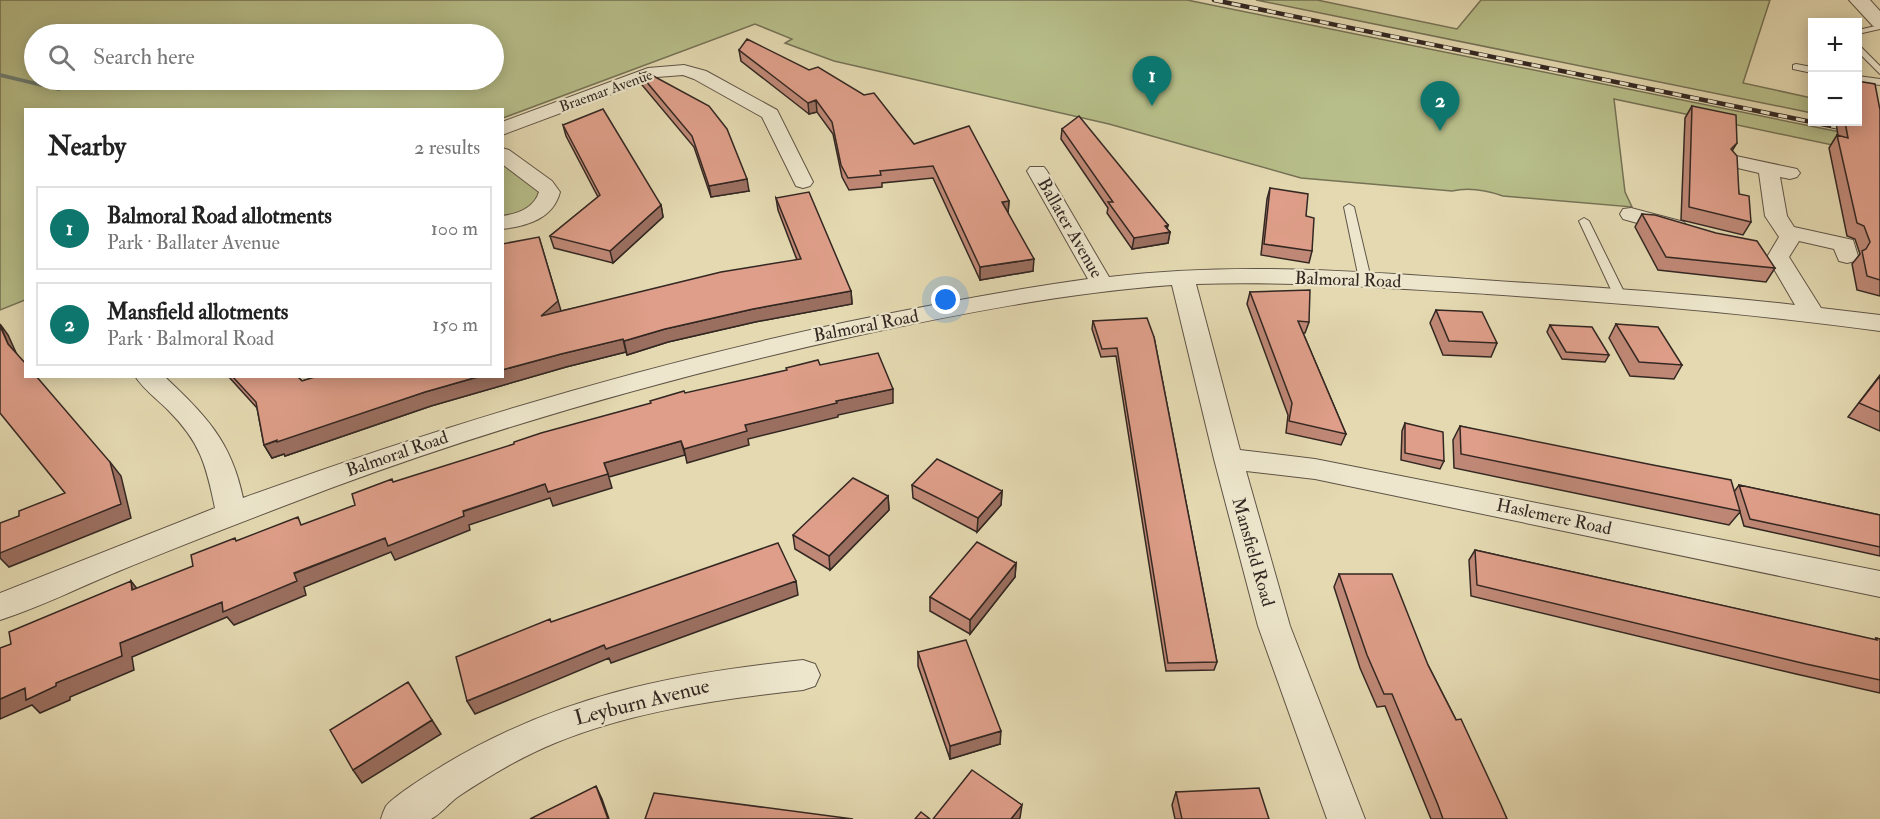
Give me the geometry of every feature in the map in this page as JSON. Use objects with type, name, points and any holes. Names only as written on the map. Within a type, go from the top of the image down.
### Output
[{"type":"street","points":[[1859,0],[1880,22]]},
{"type":"street","name":"Braemar Avenue","points":[[504,128],[654,72],[684,70],[700,75],[770,114],[803,182]]},
{"type":"street","points":[[504,155],[545,185],[550,192],[549,200],[530,216],[504,222]]},
{"type":"street","points":[[1736,162],[1790,173]]},
{"type":"street","points":[[1768,168],[1776,216],[1775,244],[1780,265],[1813,314]]},
{"type":"street","name":"Ballater Avenue","points":[[1036,171],[1102,284]]},
{"type":"street","points":[[1631,214],[1698,234]]},
{"type":"street","points":[[1775,244],[1845,245],[1847,256]]},
{"type":"street","name":"Balmoral Road","points":[[0,607],[231,513],[362,465],[496,421],[669,372],[829,333],[918,315],[1102,284],[1186,278],[1365,279],[1620,296],[1813,314],[1880,323]]},
{"type":"street","name":"Mansfield Road","points":[[1186,278],[1184,286],[1274,626],[1346,819]]},
{"type":"street","points":[[150,378],[207,436],[222,470],[231,513]]},
{"type":"street","name":"Haslemere Road","points":[[1228,459],[1315,469],[1880,584]]},
{"type":"street","name":"Leyburn Avenue","points":[[400,819],[490,755],[566,720],[675,691],[741,680],[803,675]]},
{"type":"lane","points":[[1862,31],[1880,27]]},
{"type":"lane","points":[[1862,52],[1880,71]]},
{"type":"lane","points":[[1796,67],[1808,69]]},
{"type":"lane","points":[[1862,80],[1880,82]]},
{"type":"lane","points":[[1349,207],[1365,279]]},
{"type":"lane","points":[[1584,221],[1620,296]]},
{"type":"green space","points":[[0,0],[1187,0],[1880,140],[1880,155],[1614,99],[1625,192],[1632,207],[1503,196],[1478,190],[1452,191],[1301,178],[1109,124],[834,61],[785,43],[792,39],[755,24],[504,118],[504,108],[24,108],[24,300],[0,310]]},
{"type":"green space","points":[[1256,0],[1317,0],[1457,29],[1481,0],[1770,0],[1743,83],[1808,97],[1808,112]]},
{"type":"green space","points":[[504,164],[536,188],[540,195],[533,204],[519,212],[504,216]]},
{"type":"building","points":[[747,39],[809,70],[818,67],[864,95],[874,93],[914,144],[969,126],[1009,201],[1002,202],[1034,259],[980,267],[933,166],[880,171],[881,175],[848,178],[841,165],[832,122],[816,100],[808,103],[739,50]]},
{"type":"building","points":[[646,72],[709,106],[727,129],[747,179],[709,186],[692,136],[640,74]]},
{"type":"building","points":[[1862,82],[1875,84],[1880,110],[1880,280],[1867,276],[1862,251],[1870,242],[1864,226],[1857,223],[1837,135],[1848,138],[1846,126],[1862,126]]},
{"type":"building","points":[[1692,106],[1736,115],[1737,143],[1731,149],[1737,156],[1739,194],[1749,196],[1751,222],[1689,207]]},
{"type":"building","points":[[603,109],[661,205],[610,251],[550,236],[600,195],[563,125]]},
{"type":"building","points":[[1079,116],[1168,225],[1165,226],[1170,232],[1134,238],[1108,202],[1113,202],[1062,129]]},
{"type":"building","points":[[1270,188],[1308,194],[1306,216],[1314,218],[1312,251],[1264,244]]},
{"type":"building","points":[[809,192],[851,291],[753,309],[504,369],[504,244],[539,237],[558,301],[541,316],[721,272],[801,259],[776,198]]},
{"type":"building","points":[[1642,214],[1655,215],[1716,233],[1757,241],[1775,268],[1666,257]]},
{"type":"building","points":[[1310,290],[1309,322],[1298,321],[1346,434],[1289,421],[1292,403],[1250,292]]},
{"type":"building","points":[[1436,310],[1482,312],[1497,343],[1449,341]]},
{"type":"building","points":[[1147,318],[1154,337],[1217,662],[1168,663],[1117,348],[1102,349],[1093,321]]},
{"type":"building","points":[[1616,324],[1658,327],[1682,365],[1639,362]]},
{"type":"building","points":[[1550,325],[1592,327],[1609,355],[1566,352]]},
{"type":"building","points":[[0,326],[8,344],[24,362],[24,378],[38,378],[110,462],[121,504],[0,553],[0,523],[19,516],[19,511],[65,493],[0,413]]},
{"type":"building","points":[[878,353],[893,389],[836,401],[837,403],[745,425],[747,431],[684,449],[681,441],[604,463],[608,474],[548,492],[545,484],[463,511],[464,516],[388,546],[385,538],[294,573],[297,581],[223,612],[222,602],[120,643],[122,656],[56,683],[56,686],[26,700],[25,688],[0,699],[0,648],[11,644],[9,632],[131,581],[132,590],[193,566],[191,555],[235,538],[236,541],[298,517],[301,525],[355,505],[352,494],[392,479],[393,482],[514,444],[514,442],[541,433],[651,403],[650,401],[684,391],[685,393],[787,370],[786,368],[818,360],[820,365]]},
{"type":"building","points":[[1880,376],[1880,412],[1859,403]]},
{"type":"building","points":[[234,378],[299,378],[302,381],[312,378],[474,378],[264,445],[256,402]]},
{"type":"building","points":[[1405,423],[1443,432],[1444,461],[1405,453]]},
{"type":"building","points":[[1460,426],[1731,480],[1740,511],[1461,454]]},
{"type":"building","points":[[937,459],[1002,491],[978,518],[912,485]]},
{"type":"building","points":[[853,478],[888,496],[829,556],[793,535]]},
{"type":"building","points":[[1739,485],[1880,515],[1880,547],[1750,519]]},
{"type":"building","points":[[977,542],[1016,563],[970,620],[930,597]]},
{"type":"building","points":[[778,543],[796,581],[606,649],[604,645],[467,701],[456,657],[550,619],[551,622]]},
{"type":"building","points":[[1475,550],[1880,639],[1880,680],[1477,585]]},
{"type":"building","points":[[1339,574],[1392,574],[1428,665],[1456,720],[1461,719],[1507,819],[1443,819],[1392,694],[1384,694],[1367,655]]},
{"type":"building","points":[[966,640],[1001,731],[950,746],[918,652]]},
{"type":"building","points":[[408,682],[432,720],[353,770],[330,730]]},
{"type":"building","points":[[972,770],[1022,805],[1011,819],[933,819]]},
{"type":"building","points":[[596,786],[608,819],[530,819]]},
{"type":"building","points":[[1259,788],[1269,819],[1182,819],[1176,792]]},
{"type":"building","points":[[654,793],[853,819],[645,819]]},
{"type":"building","points":[[921,812],[930,819],[915,819]]},
{"type":"waterway","points":[[0,75],[24,81]]},
{"type":"railway","points":[[1214,0],[1880,136]]},
{"type":"place","name":"Balmoral Road allotments","points":[[1152,106]]},
{"type":"place","name":"Mansfield allotments","points":[[1440,131]]}]
